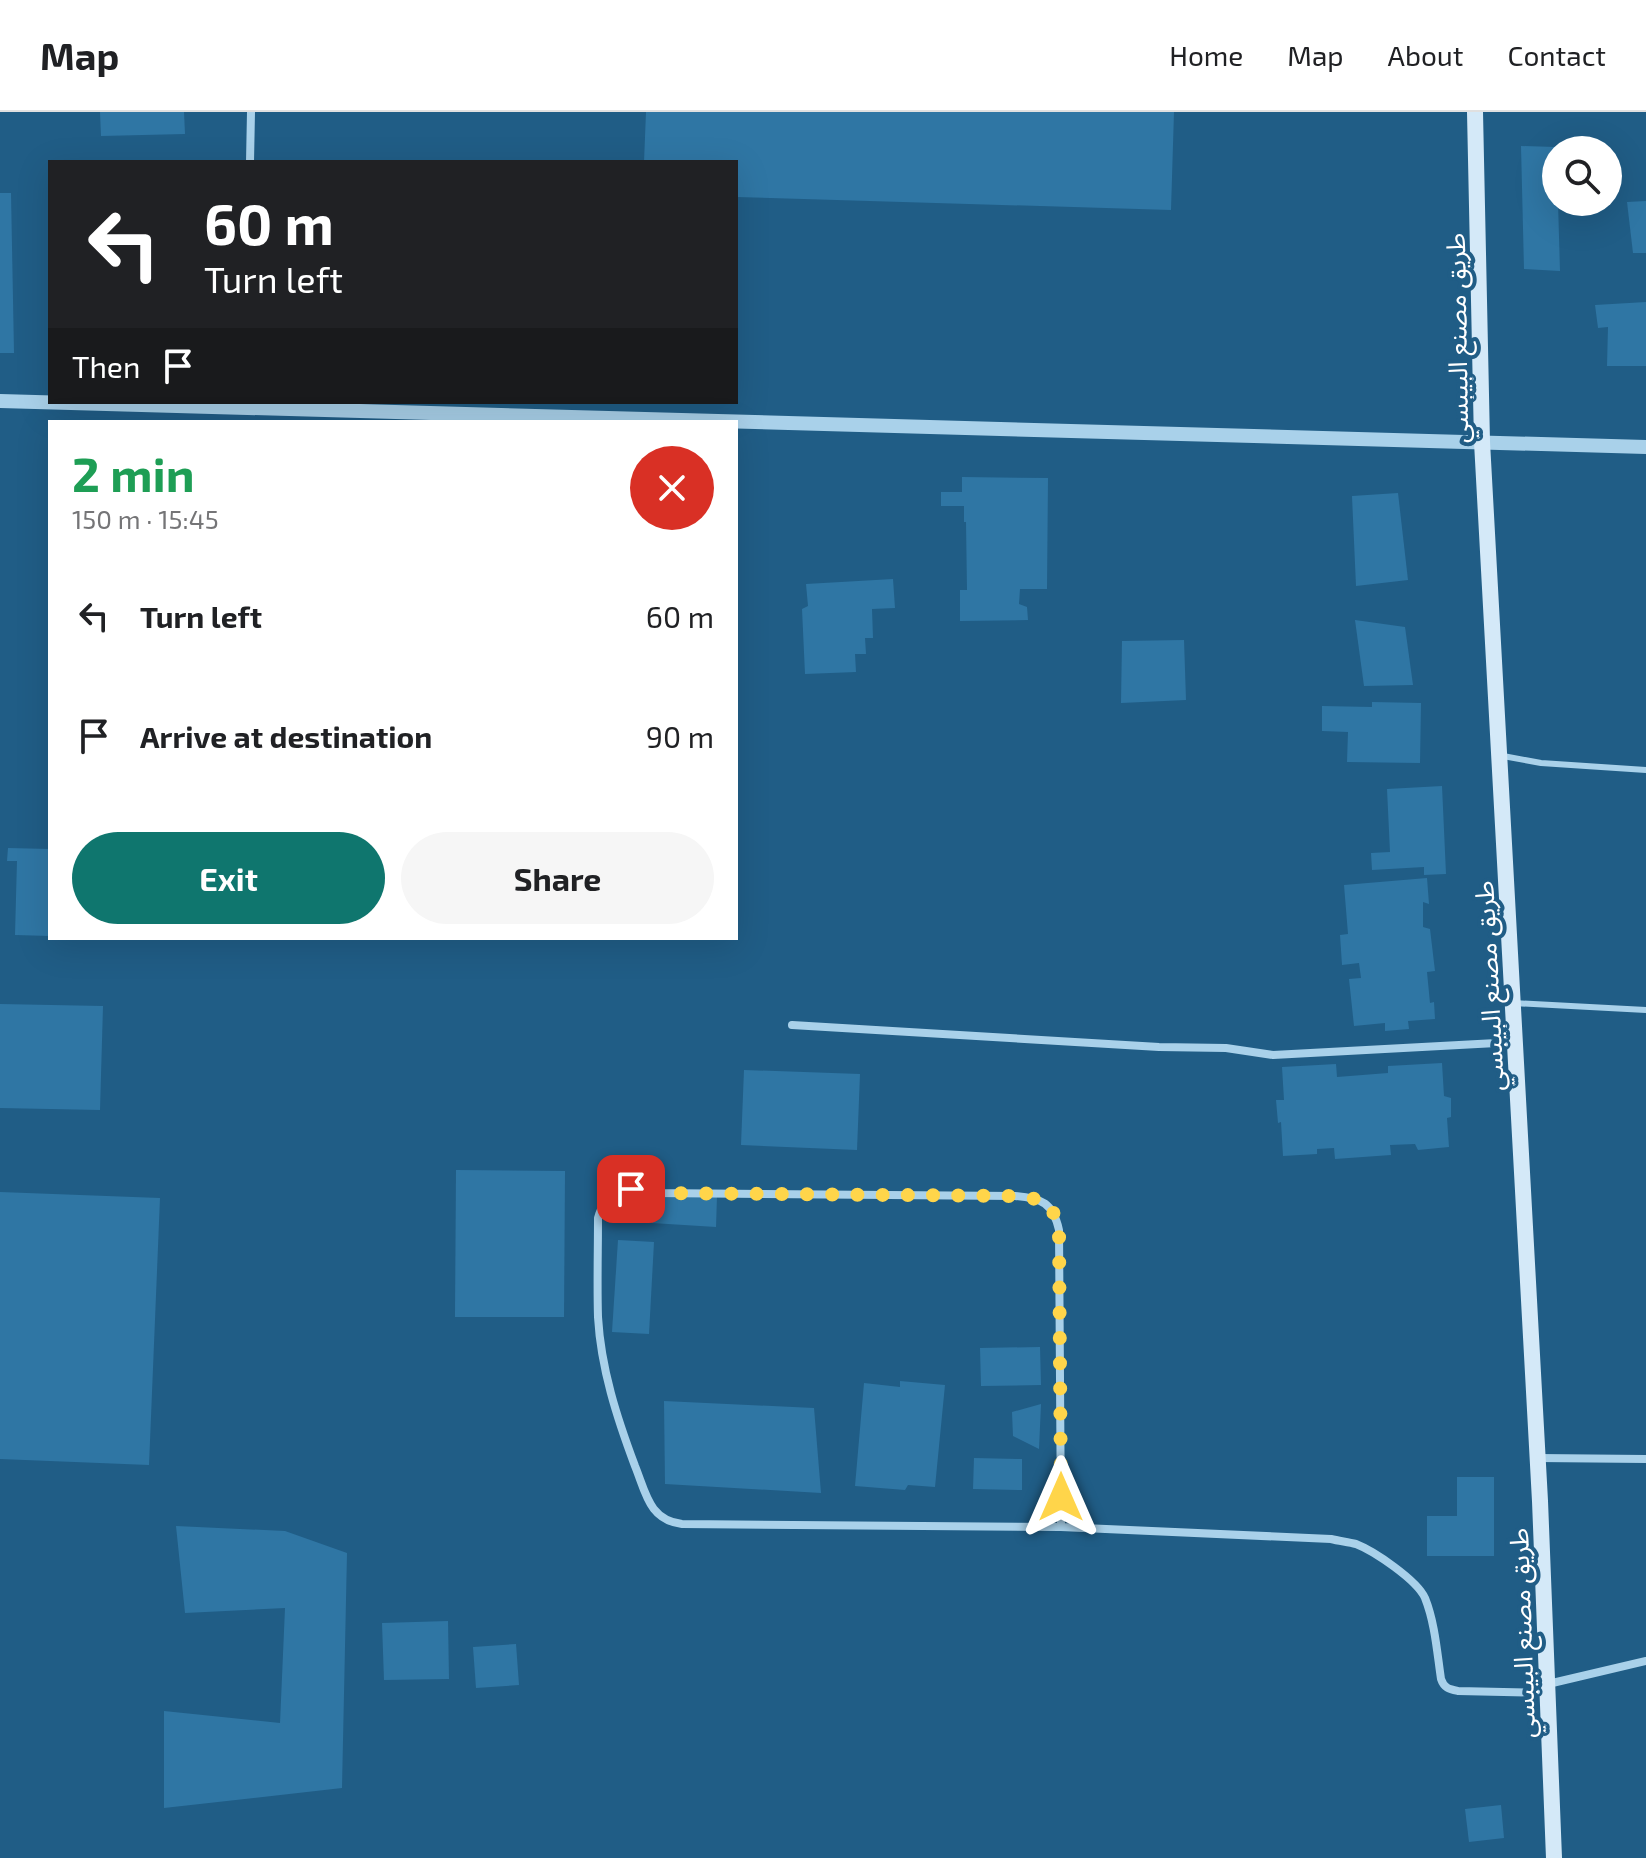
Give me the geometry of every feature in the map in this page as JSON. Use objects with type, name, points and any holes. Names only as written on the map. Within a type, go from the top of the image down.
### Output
[{"type":"main road","name":"طريق مصنع البيبسي","points":[[1475,112],[1482,442],[1538,1458],[1554,1858]]},
{"type":"street","points":[[250,160],[251,112]]},
{"type":"street","points":[[0,401],[48,402]]},
{"type":"street","points":[[186,404],[1646,447]]},
{"type":"street","points":[[792,1025],[1159,1047],[1226,1048],[1273,1055],[1515,1042]]},
{"type":"street","points":[[1061,1527],[1059,1230],[1049,1206],[1035,1197],[1015,1196],[653,1193],[631,1189],[607,1198],[598,1218],[598,1318],[603,1361],[619,1423],[646,1493],[659,1516],[669,1522],[1061,1527],[1331,1539],[1357,1545],[1415,1584],[1424,1595],[1431,1616],[1441,1679],[1448,1689],[1548,1688],[1646,1661]]},
{"type":"street","points":[[1538,1458],[1646,1459]]},
{"type":"lane","points":[[1499,756],[1541,763],[1646,770]]},
{"type":"lane","points":[[1513,1003],[1646,1010]]},
{"type":"building","points":[[100,112],[184,112],[185,134],[101,136]]},
{"type":"building","points":[[646,112],[1174,112],[1171,210],[738,197],[738,160],[644,160]]},
{"type":"building","points":[[1521,146],[1542,147],[1542,216],[1558,216],[1560,271],[1524,269]]},
{"type":"building","points":[[0,193],[11,193],[14,353],[0,353]]},
{"type":"building","points":[[1646,201],[1646,253],[1633,253],[1627,202]]},
{"type":"building","points":[[1646,302],[1646,366],[1607,366],[1608,327],[1598,328],[1595,305]]},
{"type":"building","points":[[962,477],[1048,478],[1047,589],[1020,589],[1019,604],[1027,607],[1028,620],[960,621],[960,590],[967,590],[964,506],[941,506],[941,492],[962,492]]},
{"type":"building","points":[[1398,493],[1408,580],[1356,586],[1352,496]]},
{"type":"building","points":[[893,579],[895,608],[872,609],[873,638],[865,638],[866,654],[855,654],[856,672],[805,674],[802,609],[808,606],[806,584]]},
{"type":"building","points":[[1355,620],[1405,627],[1413,685],[1364,686]]},
{"type":"building","points":[[1184,640],[1186,700],[1121,703],[1122,641]]},
{"type":"building","points":[[1372,702],[1421,703],[1420,763],[1347,762],[1348,732],[1322,731],[1322,706],[1372,707]]},
{"type":"building","points":[[1442,786],[1446,874],[1424,875],[1424,867],[1372,870],[1371,853],[1390,852],[1387,789]]},
{"type":"building","points":[[8,848],[48,849],[48,936],[15,935],[17,861],[7,861]]},
{"type":"building","points":[[1427,878],[1429,904],[1423,902],[1423,927],[1430,929],[1435,971],[1427,972],[1435,1019],[1408,1021],[1409,1029],[1385,1031],[1385,1023],[1354,1026],[1349,979],[1361,978],[1359,963],[1342,965],[1340,935],[1348,934],[1344,885]]},
{"type":"building","points":[[0,1004],[103,1006],[100,1110],[0,1108]]},
{"type":"building","points":[[1442,1063],[1444,1096],[1451,1098],[1451,1117],[1447,1118],[1449,1147],[1418,1150],[1415,1144],[1390,1145],[1391,1155],[1335,1159],[1334,1148],[1317,1149],[1317,1154],[1283,1156],[1276,1100],[1284,1100],[1282,1067],[1336,1064],[1337,1077],[1388,1073],[1388,1066]]},
{"type":"building","points":[[744,1070],[860,1074],[857,1150],[741,1145]]},
{"type":"building","points":[[456,1170],[565,1171],[564,1317],[455,1317]]},
{"type":"building","points":[[0,1192],[160,1198],[149,1465],[0,1459]]},
{"type":"building","points":[[653,1193],[717,1196],[716,1227],[652,1223]]},
{"type":"building","points":[[618,1240],[654,1242],[649,1334],[612,1332]]},
{"type":"building","points":[[1040,1347],[1041,1385],[981,1386],[980,1348]]},
{"type":"building","points":[[900,1381],[945,1385],[935,1487],[908,1485],[905,1490],[855,1486],[864,1383],[900,1387]]},
{"type":"building","points":[[664,1401],[814,1408],[821,1493],[665,1484]]},
{"type":"building","points":[[1041,1404],[1039,1449],[1013,1436],[1012,1412]]},
{"type":"building","points":[[974,1458],[1022,1459],[1022,1490],[973,1489]]},
{"type":"building","points":[[1457,1477],[1494,1477],[1494,1556],[1427,1556],[1427,1516],[1457,1516]]},
{"type":"building","points":[[176,1526],[285,1531],[347,1553],[342,1788],[164,1808],[164,1711],[280,1723],[285,1608],[185,1613]]},
{"type":"building","points":[[448,1621],[449,1679],[384,1680],[382,1623]]},
{"type":"building","points":[[516,1644],[519,1685],[476,1688],[473,1647]]},
{"type":"building","points":[[1501,1805],[1504,1838],[1469,1842],[1465,1809]]},
{"type":"route","points":[[631,1189],[653,1193],[1015,1196],[1035,1197],[1049,1206],[1059,1230],[1061,1497]]}]
